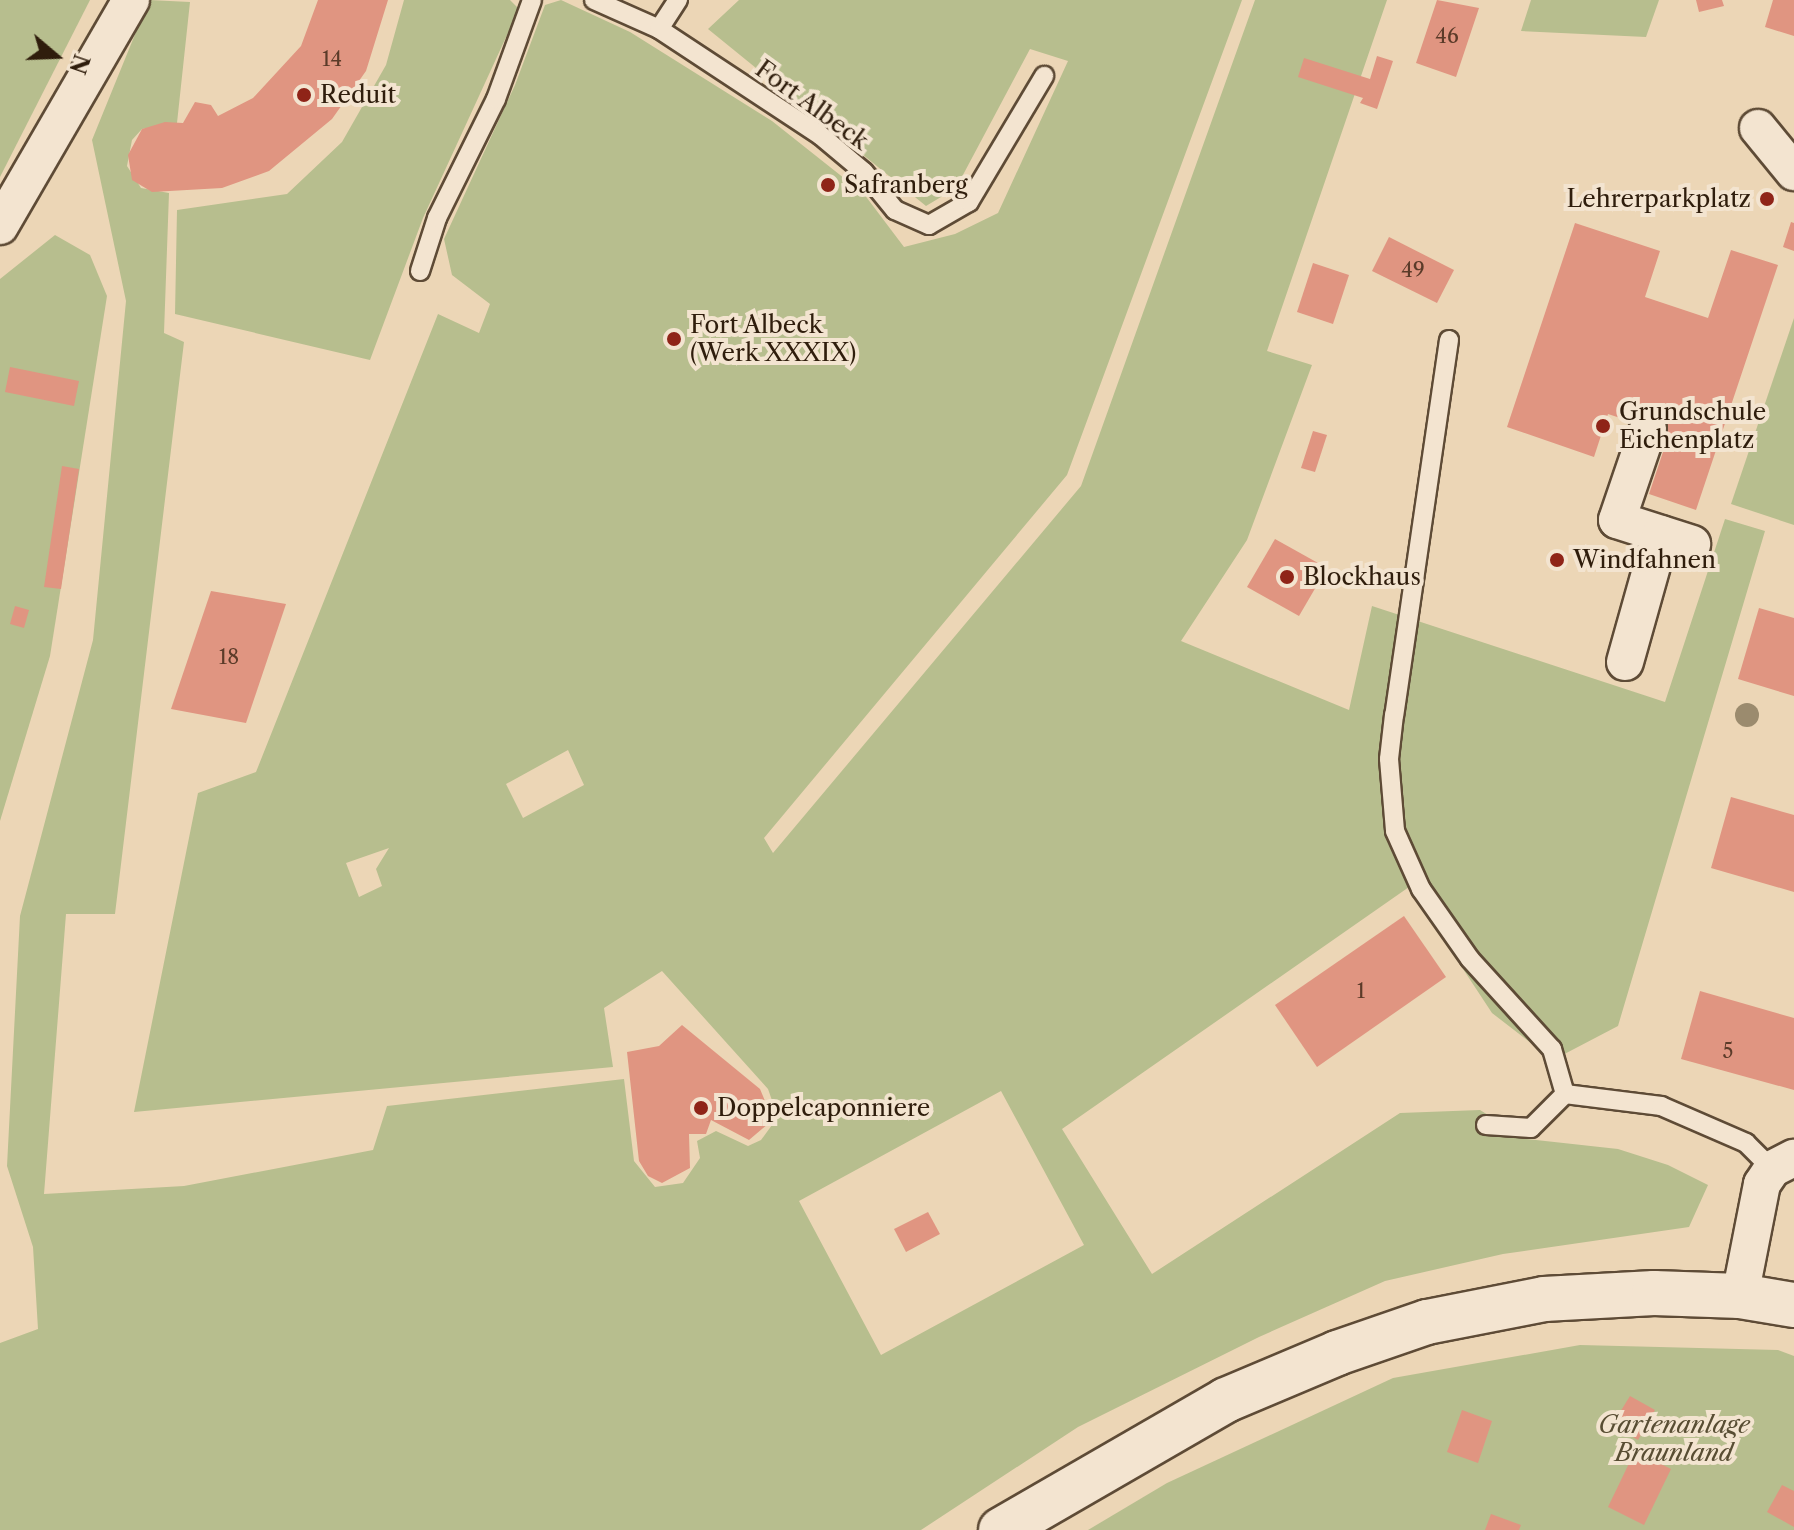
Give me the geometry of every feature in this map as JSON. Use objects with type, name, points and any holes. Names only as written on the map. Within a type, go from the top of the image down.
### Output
[{"type":"main road","points":[[1001,1530],[1226,1400],[1337,1353],[1427,1322],[1544,1299],[1654,1293],[1740,1296],[1794,1305]]},
{"type":"street","points":[[0,226],[131,0]]},
{"type":"street","points":[[1758,128],[1794,172]]},
{"type":"street","points":[[1625,662],[1676,539],[1617,520],[1648,429]]},
{"type":"street","points":[[1740,1296],[1754,1206],[1783,1163]]},
{"type":"lane","points":[[420,271],[437,218],[496,99],[532,0]]},
{"type":"lane","name":"Fort Albeck","points":[[594,0],[659,29],[820,135],[864,172],[895,210],[929,225],[969,202],[1044,76]]},
{"type":"lane","points":[[659,29],[678,0]]},
{"type":"lane","points":[[1449,340],[1390,744],[1395,831],[1421,889],[1470,959],[1552,1049],[1565,1094]]},
{"type":"lane","points":[[1486,1125],[1531,1128],[1565,1094]]},
{"type":"lane","points":[[1565,1094],[1661,1106],[1746,1143],[1783,1163]]},
{"type":"green space","points":[[0,0],[90,0],[0,177]]},
{"type":"green space","points":[[149,0],[190,2],[177,123],[142,129],[132,140],[127,166],[141,188],[169,193],[164,333],[184,342],[115,914],[66,914],[44,1194],[184,1186],[373,1150],[387,1106],[624,1079],[634,1161],[655,1187],[683,1183],[700,1158],[697,1141],[716,1131],[748,1146],[761,1140],[772,1125],[774,1106],[768,1089],[662,971],[604,1008],[613,1067],[134,1112],[198,793],[256,772],[438,314],[479,333],[490,304],[452,275],[444,239],[515,85],[545,5],[561,0],[630,32],[772,121],[864,194],[904,247],[955,234],[998,213],[1068,61],[1030,49],[956,188],[926,206],[708,29],[739,0],[1242,0],[1067,475],[764,838],[773,853],[1081,486],[1255,0],[1387,0],[1267,351],[1312,365],[1247,540],[1181,641],[1349,710],[1372,606],[1665,702],[1725,519],[1765,531],[1618,1026],[1553,1060],[1492,1013],[1409,887],[1062,1129],[1152,1274],[1400,1113],[1480,1110],[1527,1139],[1618,1149],[1668,1165],[1708,1185],[1689,1227],[1503,1254],[1385,1281],[1259,1337],[1078,1427],[921,1530],[0,1530],[0,1343],[38,1329],[33,1247],[7,1166],[20,916],[93,640],[126,301],[92,140]],"holes":[[[568,750],[584,785],[523,818],[506,784]],[[389,848],[376,869],[382,886],[359,897],[346,863]],[[1001,1091],[1084,1245],[881,1355],[799,1201]]]},
{"type":"green space","points":[[404,0],[510,0],[519,9],[423,218],[370,360],[175,314],[177,210],[287,194],[342,142],[386,65]]},
{"type":"green space","points":[[1531,0],[1659,0],[1646,37],[1521,31]]},
{"type":"green space","points":[[55,235],[90,255],[107,296],[50,656],[0,821],[0,279]]},
{"type":"green space","points":[[1794,318],[1794,525],[1731,504]]},
{"type":"green space","name":"Gartenanlage Braunland","points":[[1580,1345],[1778,1350],[1794,1356],[1794,1530],[1088,1530],[1167,1483],[1393,1378]]},
{"type":"building","name":"Reduit","points":[[318,0],[388,0],[366,71],[332,119],[269,171],[222,188],[152,192],[132,180],[128,155],[142,129],[165,122],[183,123],[195,102],[211,105],[218,116],[253,98],[301,46]]},
{"type":"building","points":[[1437,0],[1479,8],[1456,77],[1416,63]]},
{"type":"building","points":[[1696,0],[1722,0],[1724,6],[1699,12]]},
{"type":"building","points":[[1773,0],[1794,0],[1794,36],[1765,27]]},
{"type":"building","points":[[1377,56],[1393,61],[1377,109],[1360,103],[1363,98],[1298,77],[1304,58],[1370,79]]},
{"type":"building","points":[[1791,222],[1794,223],[1794,251],[1783,247]]},
{"type":"building","points":[[1575,223],[1660,251],[1645,297],[1708,318],[1731,250],[1778,265],[1696,510],[1649,494],[1669,434],[1608,414],[1594,457],[1507,427]]},
{"type":"building","points":[[1389,237],[1454,270],[1437,303],[1372,271]]},
{"type":"building","points":[[1313,263],[1349,275],[1333,324],[1297,312]]},
{"type":"building","points":[[10,367],[79,381],[74,406],[5,392]]},
{"type":"building","points":[[1313,431],[1327,435],[1315,472],[1301,468]]},
{"type":"building","points":[[62,466],[79,469],[61,589],[44,587]]},
{"type":"building","name":"Blockhaus","points":[[1275,539],[1327,568],[1299,616],[1247,587]]},
{"type":"building","points":[[211,591],[286,604],[246,723],[171,709]]},
{"type":"building","points":[[15,606],[29,610],[24,628],[10,624]]},
{"type":"building","points":[[1759,608],[1794,618],[1794,696],[1738,679]]},
{"type":"building","points":[[1731,797],[1794,815],[1794,892],[1711,868]]},
{"type":"building","points":[[1404,916],[1446,977],[1317,1067],[1275,1005]]},
{"type":"building","points":[[1700,991],[1794,1018],[1794,1090],[1681,1059]]},
{"type":"building","name":"Doppelcaponniere","points":[[682,1025],[760,1089],[770,1113],[768,1124],[749,1140],[711,1120],[706,1134],[689,1134],[690,1168],[662,1183],[648,1176],[639,1161],[627,1052],[659,1046]]},
{"type":"building","points":[[928,1212],[940,1234],[906,1252],[894,1229]]},
{"type":"building","points":[[1630,1396],[1655,1410],[1638,1440],[1612,1425]]},
{"type":"building","points":[[1462,1410],[1492,1421],[1478,1463],[1447,1452]]},
{"type":"building","points":[[1635,1451],[1671,1469],[1644,1525],[1608,1507]]},
{"type":"building","points":[[1782,1485],[1794,1491],[1794,1527],[1767,1512]]},
{"type":"building","points":[[1491,1514],[1521,1525],[1519,1530],[1485,1530]]},
{"type":"place","name":"Reduit","points":[[304,95]]},
{"type":"place","name":"Safranberg","points":[[828,185]]},
{"type":"place","name":"Lehrerparkplatz","points":[[1767,199]]},
{"type":"place","name":"Fort Albeck (Werk XXXIX)","points":[[674,339]]},
{"type":"place","name":"Grundschule Eichenplatz","points":[[1603,426]]},
{"type":"place","name":"Windfahnen","points":[[1557,560]]},
{"type":"place","name":"Blockhaus","points":[[1287,577]]},
{"type":"place","name":"Doppelcaponniere","points":[[701,1108]]}]
